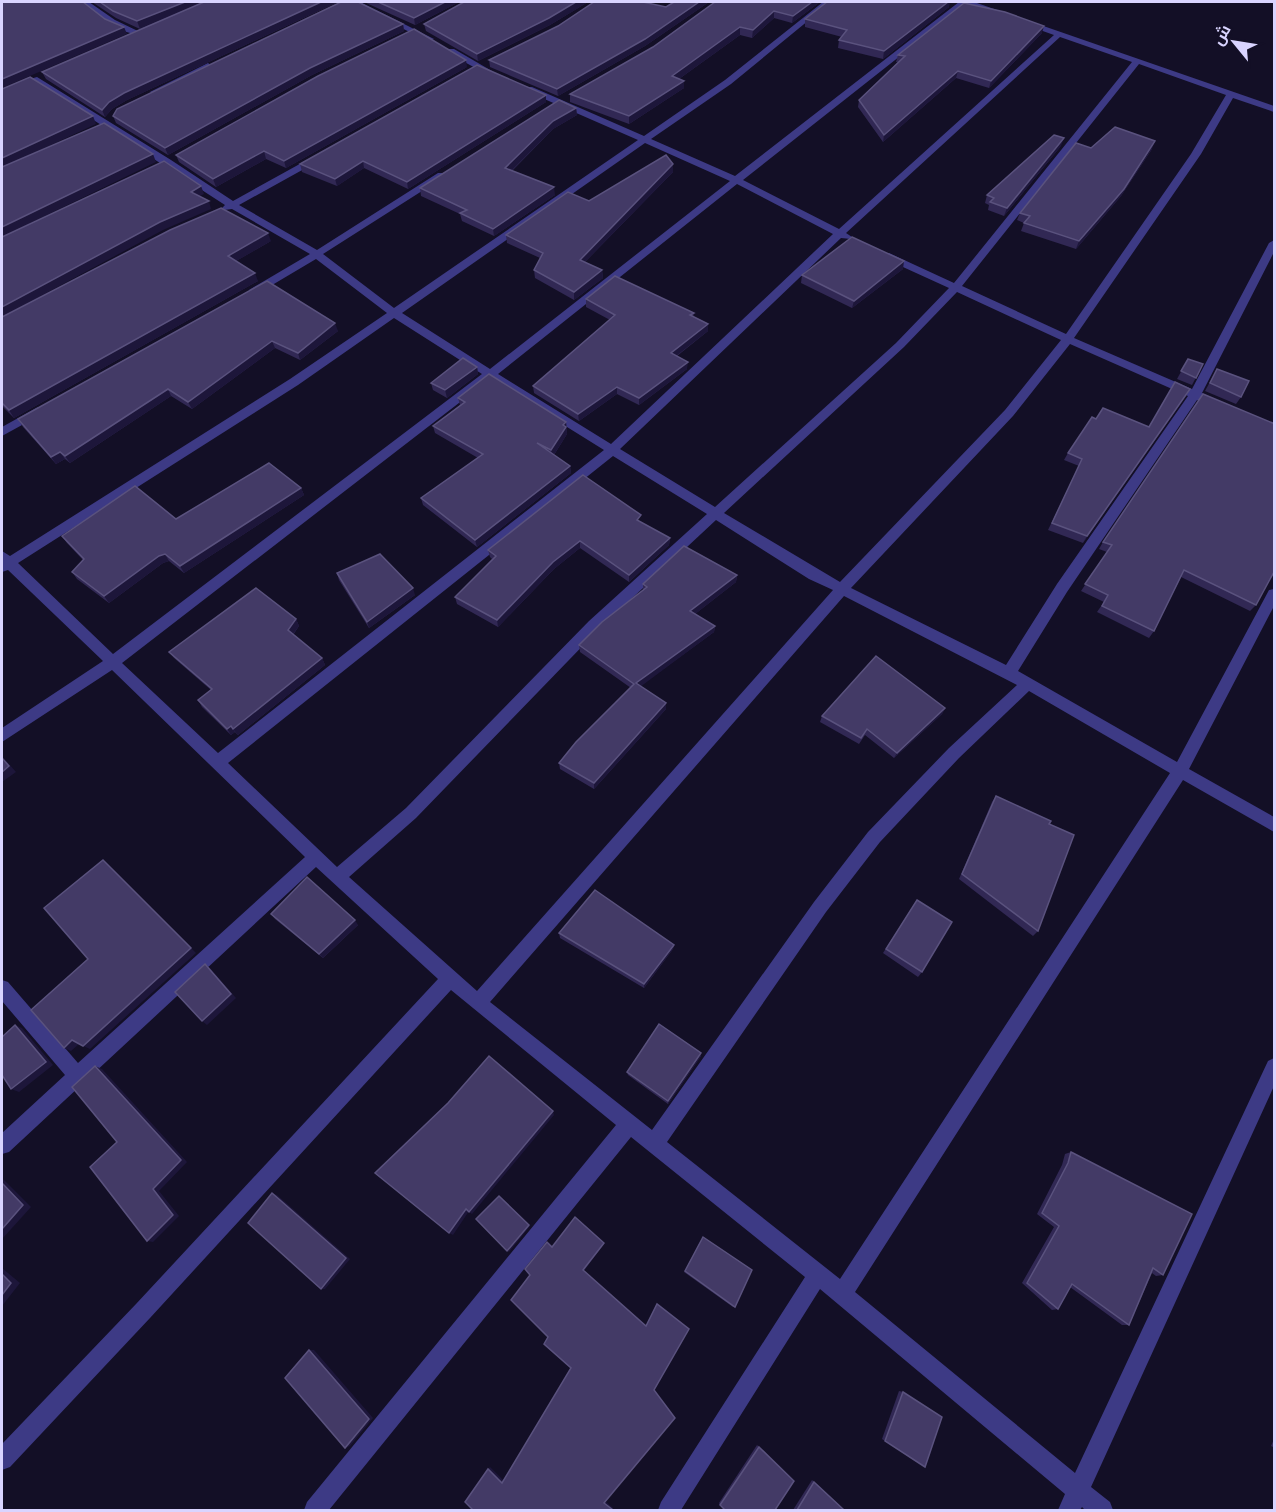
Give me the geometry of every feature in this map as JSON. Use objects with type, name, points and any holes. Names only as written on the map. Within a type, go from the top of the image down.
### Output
[{"type":"street","points":[[85,2],[112,22],[138,33]]},
{"type":"street","points":[[355,2],[416,31],[473,70],[498,76]]},
{"type":"street","points":[[827,2],[728,82],[294,382],[4,562],[113,662],[337,877],[478,1003],[842,1294],[1102,1510]]},
{"type":"street","points":[[2,736],[113,662],[490,374],[963,2]]},
{"type":"street","points":[[968,2],[1275,109]]},
{"type":"street","points":[[399,39],[426,25]]},
{"type":"street","points":[[128,38],[149,28]]},
{"type":"street","points":[[216,763],[611,451],[840,233],[1059,34]]},
{"type":"street","points":[[141,99],[219,61]]},
{"type":"street","points":[[337,877],[411,813],[594,625],[717,515],[900,345],[955,288],[1137,61]]},
{"type":"street","points":[[473,70],[488,62]]},
{"type":"street","points":[[34,79],[168,162],[227,208],[315,253],[393,312],[611,451],[814,575],[1028,683],[1275,825]]},
{"type":"street","points":[[518,84],[736,180],[955,288],[1235,411]]},
{"type":"street","points":[[478,1003],[842,589],[1009,413],[1068,339],[1196,154],[1231,94]]},
{"type":"street","points":[[548,108],[568,96]]},
{"type":"street","points":[[227,208],[333,149]]},
{"type":"street","points":[[240,298],[289,272],[315,253],[447,171]]},
{"type":"street","points":[[1009,673],[1062,588],[1195,395],[1275,243]]},
{"type":"street","points":[[2,432],[49,405]]},
{"type":"street","points":[[842,1294],[1181,770],[1275,594]]},
{"type":"street","points":[[654,1144],[820,907],[874,837],[954,753],[1028,683]]},
{"type":"street","points":[[2,1145],[316,857]]},
{"type":"street","points":[[2,1459],[143,1311],[451,978]]},
{"type":"street","points":[[2,988],[77,1076]]},
{"type":"street","points":[[1069,1510],[1275,1067]]},
{"type":"street","points":[[315,1510],[629,1124]]},
{"type":"street","points":[[669,1510],[817,1276]]},
{"type":"building","points":[[2,2],[83,2],[105,19],[124,27],[2,79]]},
{"type":"building","points":[[100,2],[185,2],[137,21],[113,11]]},
{"type":"building","points":[[204,2],[321,2],[124,93],[109,102],[102,110],[42,72]]},
{"type":"building","points":[[341,2],[358,2],[403,24],[310,68],[165,148],[113,116],[117,109]]},
{"type":"building","points":[[378,2],[445,2],[414,18]]},
{"type":"building","points":[[464,2],[576,2],[477,54],[424,24]]},
{"type":"building","points":[[594,2],[643,2],[666,7],[674,2],[699,2],[645,39],[557,89],[489,60],[558,26]]},
{"type":"building","points":[[715,2],[812,2],[793,16],[774,11],[753,30],[740,27],[672,76],[684,81],[629,116],[570,94],[653,47]]},
{"type":"building","points":[[827,2],[948,2],[884,51],[839,40],[847,30],[805,19]]},
{"type":"building","points":[[964,3],[1005,12],[1044,26],[991,81],[958,71],[884,135],[859,100],[905,56],[898,55]]},
{"type":"building","points":[[414,29],[466,60],[284,161],[264,151],[213,179],[176,155],[318,76]]},
{"type":"building","points":[[477,65],[546,95],[407,182],[363,161],[335,179],[300,164]]},
{"type":"building","points":[[30,77],[93,116],[2,158],[2,89]]},
{"type":"building","points":[[559,100],[576,108],[553,121],[505,168],[554,187],[493,229],[460,213],[467,210],[420,188]]},
{"type":"building","points":[[104,123],[153,154],[2,227],[2,167]]},
{"type":"building","points":[[1115,127],[1155,141],[1124,189],[1079,241],[1024,223],[1030,216],[1020,213],[1076,143],[1091,148]]},
{"type":"building","points":[[1054,135],[1064,138],[1007,208],[990,202],[994,198],[987,195]]},
{"type":"building","points":[[666,155],[673,164],[580,260],[602,270],[574,292],[534,270],[543,253],[506,235],[568,192],[589,201]]},
{"type":"building","points":[[164,161],[201,186],[191,192],[209,201],[160,222],[2,307],[2,237]]},
{"type":"building","points":[[221,208],[268,233],[228,256],[255,273],[9,410],[2,403],[2,317],[170,230]]},
{"type":"building","points":[[852,237],[904,261],[854,301],[802,275]]},
{"type":"building","points":[[615,276],[694,313],[690,315],[708,324],[671,353],[688,362],[639,398],[617,387],[578,414],[533,386],[615,315],[586,299]]},
{"type":"building","points":[[267,281],[335,323],[298,353],[272,341],[188,402],[168,389],[65,456],[60,452],[51,457],[18,419]]},
{"type":"building","points":[[463,358],[477,367],[445,390],[431,383]]},
{"type":"building","points":[[1188,359],[1203,364],[1196,378],[1181,371]]},
{"type":"building","points":[[1217,369],[1249,381],[1241,397],[1210,383]]},
{"type":"building","points":[[489,374],[566,422],[563,425],[566,427],[551,450],[537,443],[570,466],[475,540],[421,498],[483,454],[433,426],[465,402],[458,398]]},
{"type":"building","points":[[1175,382],[1190,389],[1087,536],[1052,523],[1082,459],[1068,453],[1092,417],[1096,419],[1103,408],[1149,427]]},
{"type":"building","points":[[1203,394],[1275,424],[1275,570],[1256,605],[1184,570],[1154,631],[1102,606],[1108,595],[1085,584],[1112,545],[1103,542]]},
{"type":"building","points":[[269,463],[301,488],[180,566],[165,554],[159,556],[104,596],[72,572],[84,559],[62,536],[135,486],[176,519]]},
{"type":"building","points":[[583,475],[641,515],[637,520],[670,538],[629,575],[580,541],[553,562],[497,620],[455,597],[496,556],[488,550]]},
{"type":"building","points":[[684,546],[737,575],[690,611],[715,626],[636,683],[666,703],[594,783],[559,763],[576,742],[634,684],[579,645],[602,622],[647,587],[643,584]]},
{"type":"building","points":[[380,554],[413,588],[367,622],[337,573]]},
{"type":"building","points":[[256,588],[296,619],[288,630],[322,658],[233,729],[231,726],[227,729],[198,700],[212,689],[169,652]]},
{"type":"building","points":[[876,656],[945,708],[897,753],[867,729],[861,738],[822,716]]},
{"type":"building","points":[[2,758],[9,766],[2,772]]},
{"type":"building","points":[[996,796],[1051,821],[1049,824],[1074,835],[1038,931],[962,874]]},
{"type":"building","points":[[103,860],[191,948],[83,1046],[72,1040],[64,1048],[31,1010],[88,959],[44,908]]},
{"type":"building","points":[[307,877],[355,920],[319,954],[271,914]]},
{"type":"building","points":[[595,890],[674,945],[644,984],[559,933]]},
{"type":"building","points":[[917,900],[952,922],[922,972],[886,949]]},
{"type":"building","points":[[205,964],[231,994],[202,1021],[175,992]]},
{"type":"building","points":[[659,1024],[701,1053],[668,1101],[627,1072]]},
{"type":"building","points":[[15,1025],[46,1062],[11,1089],[2,1075],[2,1037]]},
{"type":"building","points":[[489,1056],[553,1111],[469,1212],[466,1209],[449,1233],[375,1173],[448,1103]]},
{"type":"building","points":[[95,1066],[181,1160],[153,1189],[173,1215],[147,1241],[90,1167],[117,1142],[72,1087]]},
{"type":"building","points":[[1071,1152],[1192,1214],[1163,1275],[1153,1268],[1129,1325],[1072,1284],[1058,1309],[1027,1283],[1059,1226],[1042,1213],[1068,1163]]},
{"type":"building","points":[[2,1183],[23,1205],[2,1229]]},
{"type":"building","points":[[272,1193],[346,1258],[321,1289],[248,1223]]},
{"type":"building","points":[[499,1196],[529,1225],[507,1251],[476,1219]]},
{"type":"building","points":[[575,1217],[604,1243],[583,1270],[646,1326],[657,1304],[689,1329],[654,1390],[675,1418],[604,1503],[613,1510],[473,1510],[465,1502],[488,1469],[502,1483],[571,1368],[544,1344],[548,1337],[511,1300],[530,1275],[525,1269],[547,1242],[552,1247]]},
{"type":"building","points":[[703,1237],[752,1270],[735,1307],[685,1271]]},
{"type":"building","points":[[2,1274],[11,1283],[2,1295]]},
{"type":"building","points":[[309,1350],[369,1419],[345,1448],[285,1378]]},
{"type":"building","points":[[903,1392],[942,1417],[925,1467],[885,1441]]},
{"type":"building","points":[[759,1447],[794,1481],[775,1510],[725,1510],[720,1505]]},
{"type":"building","points":[[814,1482],[844,1510],[797,1510]]}]
